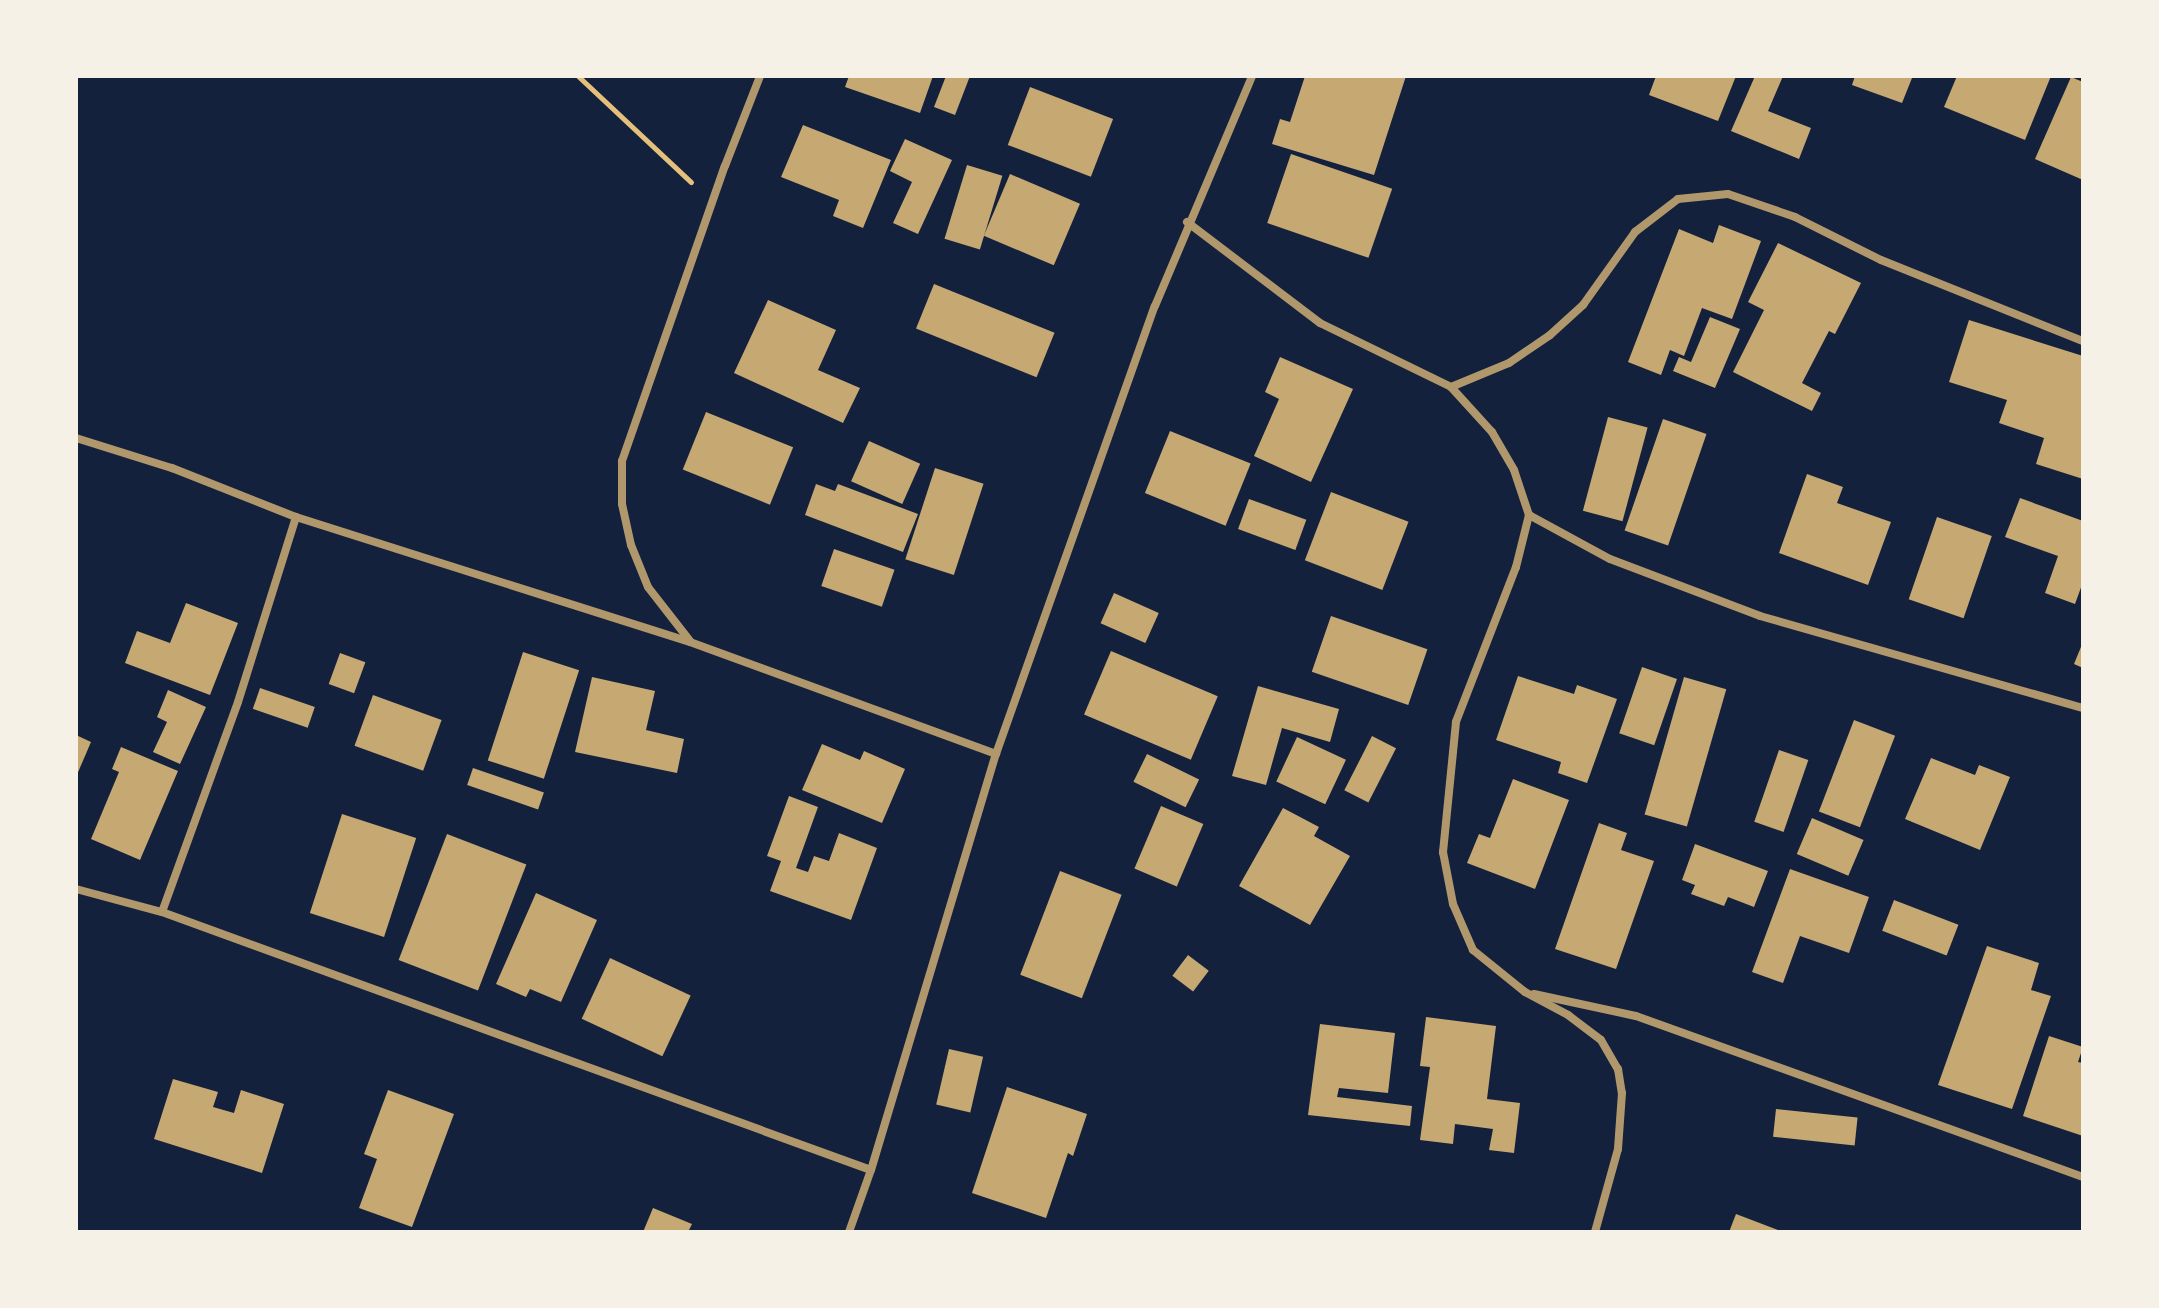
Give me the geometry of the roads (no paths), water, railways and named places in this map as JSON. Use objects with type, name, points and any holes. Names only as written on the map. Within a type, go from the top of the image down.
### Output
[{"type":"street","points":[[690,642],[648,587],[631,545],[622,504],[622,461],[711,202],[760,76]]},
{"type":"street","points":[[849,1232],[871,1170],[996,754],[1187,222],[1252,76]]},
{"type":"street","points":[[1451,387],[1509,363],[1550,335],[1583,305],[1635,232],[1678,199],[1728,194],[1795,217],[1881,260],[2083,341]]},
{"type":"street","points":[[1187,222],[1320,323],[1451,387],[1492,432],[1514,470],[1529,515],[1516,567],[1456,722],[1443,852],[1453,904],[1473,950],[1525,992],[1568,1015],[1601,1040],[1618,1069],[1622,1093],[1618,1149],[1595,1232]]},
{"type":"street","points":[[76,438],[172,468],[296,517],[690,642],[996,754]]},
{"type":"street","points":[[1529,515],[1610,559],[1760,616],[2083,708]]},
{"type":"street","points":[[162,912],[238,702],[296,517]]},
{"type":"street","points":[[76,889],[162,912],[871,1170]]},
{"type":"street","points":[[1525,992],[1636,1016],[2083,1177]]}]
